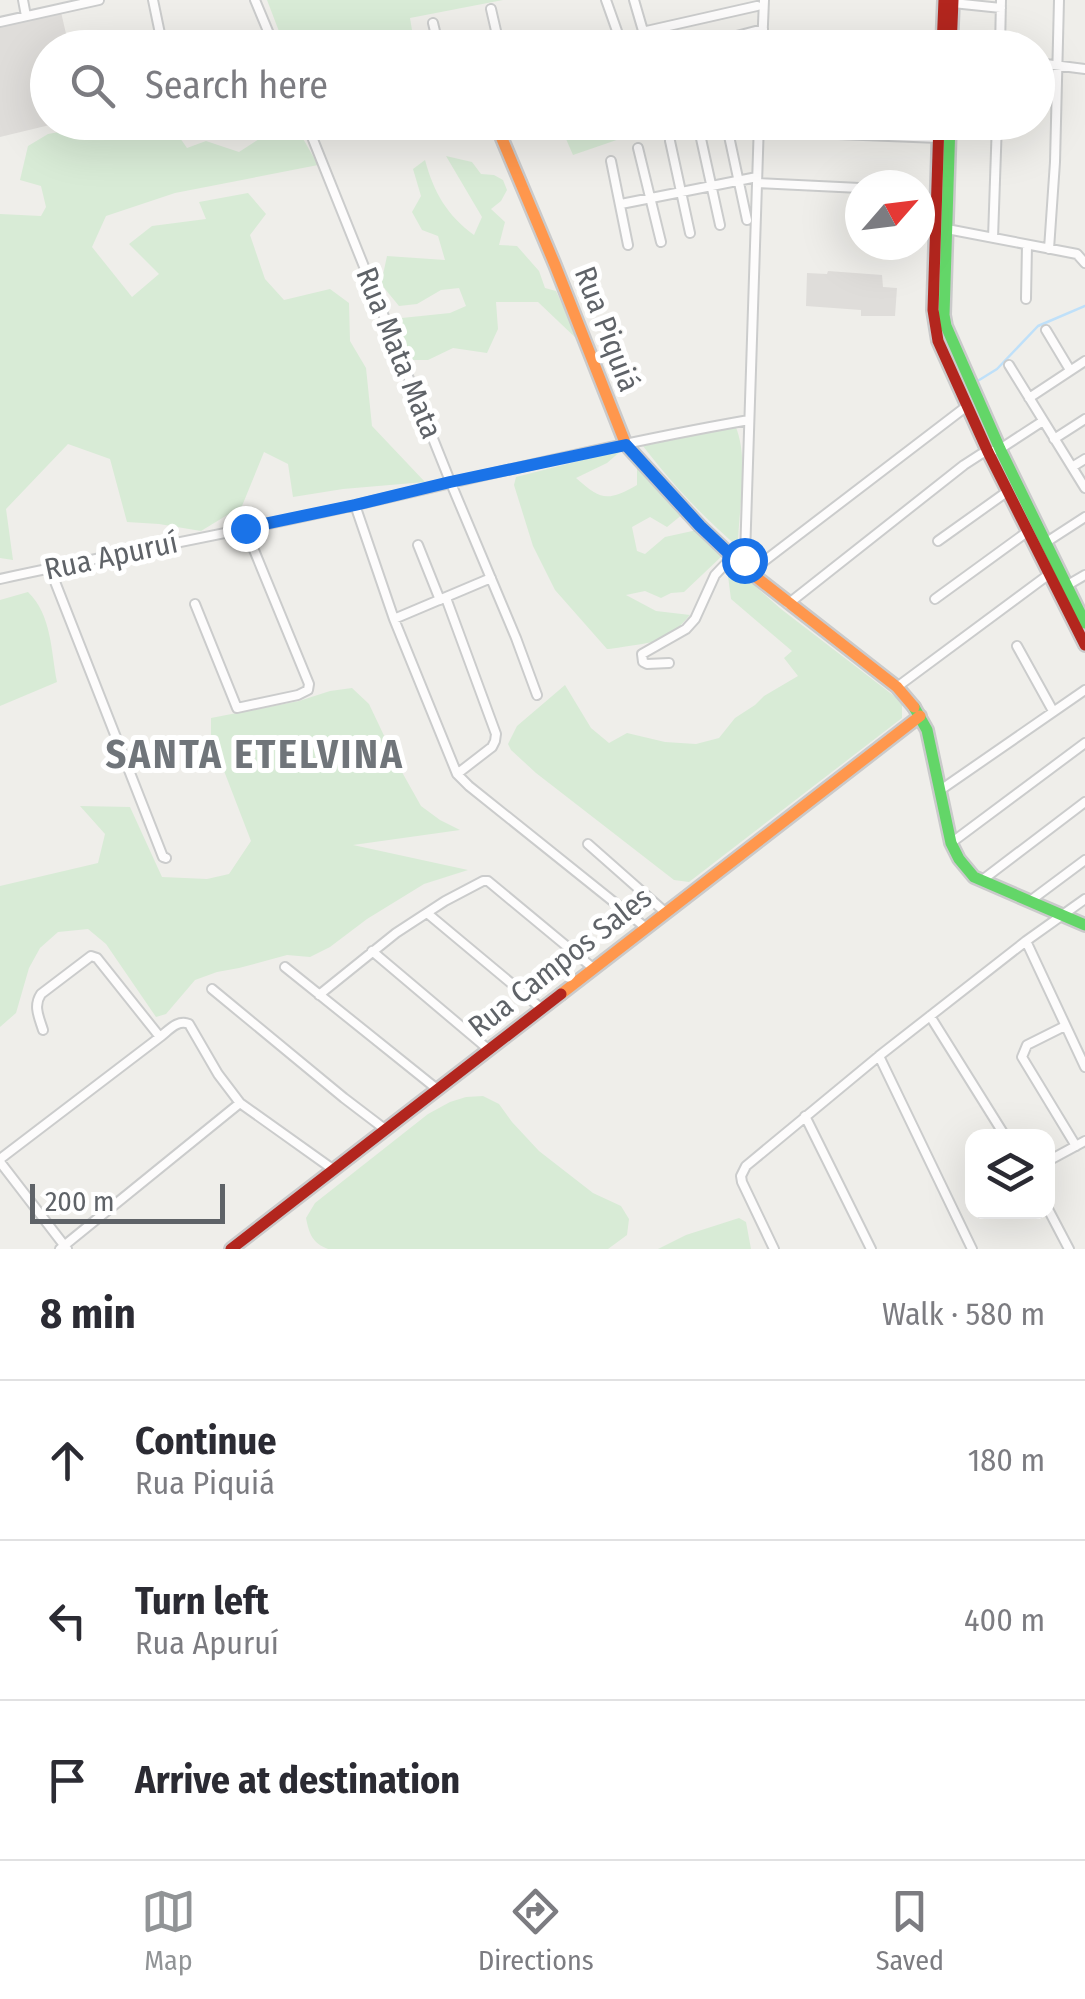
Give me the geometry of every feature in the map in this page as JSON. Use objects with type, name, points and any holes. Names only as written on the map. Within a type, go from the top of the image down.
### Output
[{"type":"street","points":[[23,0],[26,16]]},
{"type":"street","points":[[45,0],[47,11]]},
{"type":"street","points":[[0,22],[96,0]]},
{"type":"street","points":[[153,0],[159,30]]},
{"type":"street","points":[[255,0],[268,30]]},
{"type":"street","points":[[606,0],[617,30]]},
{"type":"street","points":[[634,0],[642,30]]},
{"type":"street","points":[[1055,118],[1059,0]]},
{"type":"street","points":[[950,1],[1001,4],[1000,30]]},
{"type":"street","points":[[945,30],[950,1]]},
{"type":"street","points":[[950,1],[951,30]]},
{"type":"street","points":[[650,30],[758,2],[763,17],[763,29],[759,30]]},
{"type":"street","points":[[491,9],[496,30]]},
{"type":"street","points":[[433,24],[434,30]]},
{"type":"street","points":[[1057,65],[1085,69]]},
{"type":"street","name":"Rua Mata Mata","points":[[313,140],[536,695]]},
{"type":"street","name":"Rua Piquiá","points":[[502,140],[626,445],[741,565],[897,687],[920,716]]},
{"type":"street","points":[[701,140],[720,225]]},
{"type":"street","points":[[730,140],[747,220]]},
{"type":"street","points":[[741,565],[745,546],[759,140]]},
{"type":"street","points":[[939,140],[946,326],[1008,491],[1085,645]]},
{"type":"street","points":[[949,140],[933,310],[938,341],[967,406],[1045,543],[1085,623]]},
{"type":"street","points":[[993,238],[997,140]]},
{"type":"street","points":[[1050,249],[1054,140]]},
{"type":"street","points":[[670,141],[690,233]]},
{"type":"street","points":[[638,148],[661,242]]},
{"type":"street","points":[[611,161],[628,245]]},
{"type":"street","points":[[621,204],[739,179],[845,187]]},
{"type":"street","points":[[935,225],[1076,254],[1085,262]]},
{"type":"street","points":[[1026,299],[1027,245]]},
{"type":"street","points":[[1046,330],[1070,370]]},
{"type":"street","points":[[1028,398],[1085,361]]},
{"type":"street","points":[[1009,366],[1085,488]]},
{"type":"street","points":[[670,664],[647,664],[642,654],[686,629],[695,619],[715,575],[741,565],[967,406]]},
{"type":"street","points":[[1054,438],[1085,419]]},
{"type":"street","name":"Rua Apuruí","points":[[0,579],[749,420]]},
{"type":"street","points":[[788,604],[964,465],[1042,421]]},
{"type":"street","points":[[1072,467],[1085,459]]},
{"type":"street","points":[[938,540],[1008,491]]},
{"type":"street","points":[[355,505],[394,619],[457,774],[645,927]]},
{"type":"street","points":[[1045,543],[1085,516]]},
{"type":"street","points":[[196,604],[236,708],[308,690],[309,684],[245,528]]},
{"type":"street","points":[[936,598],[1027,532]]},
{"type":"street","points":[[418,545],[496,734],[492,747],[457,774]]},
{"type":"street","points":[[50,569],[166,858]]},
{"type":"street","points":[[897,687],[1048,575]]},
{"type":"street","points":[[1066,586],[1085,575]]},
{"type":"street","points":[[394,619],[491,578]]},
{"type":"street","points":[[1017,646],[1053,711]]},
{"type":"street","points":[[939,791],[1085,690]]},
{"type":"street","points":[[920,716],[927,730],[951,843],[966,870],[981,881],[1085,925]]},
{"type":"street","name":"Rua Campos Sales","points":[[231,1249],[920,716]]},
{"type":"street","points":[[951,843],[1085,743]]},
{"type":"street","points":[[981,881],[1085,802]]},
{"type":"street","points":[[588,844],[665,912]]},
{"type":"street","points":[[1030,900],[1085,860]]},
{"type":"street","points":[[319,995],[427,913],[484,881],[593,968]]},
{"type":"street","points":[[774,1249],[742,1182],[746,1166],[879,1056],[1085,898]]},
{"type":"street","points":[[427,913],[542,1009]]},
{"type":"street","points":[[1026,941],[1085,1067]]},
{"type":"street","points":[[372,951],[488,1049]]},
{"type":"street","points":[[43,1030],[37,1000],[91,956],[97,958],[160,1037]]},
{"type":"street","points":[[285,967],[437,1090]]},
{"type":"street","points":[[212,989],[386,1130]]},
{"type":"street","points":[[930,1016],[1001,1129]]},
{"type":"street","points":[[240,1103],[64,1248],[0,1161],[180,1022],[189,1024],[240,1103],[334,1170]]},
{"type":"street","points":[[1055,1157],[1081,1143],[1022,1057],[1028,1045],[1066,1026]]},
{"type":"street","points":[[879,1056],[972,1249]]},
{"type":"street","points":[[805,1116],[867,1248]]},
{"type":"street","points":[[1053,1219],[1069,1249]]},
{"type":"shaded area","points":[[61,12],[65,30],[30,30],[30,130],[0,137],[0,27]]},
{"type":"shaded area","points":[[807,273],[882,275],[883,287],[897,288],[895,316],[861,316],[861,310],[806,306]]},
{"type":"green space","points":[[267,0],[503,0],[410,18],[412,30],[278,30]]},
{"type":"green space","points":[[38,140],[181,140],[187,148],[206,141],[239,152],[258,140],[304,140],[318,165],[175,193],[106,216],[92,247],[132,297],[159,274],[129,244],[152,226],[206,219],[199,202],[248,193],[266,214],[250,235],[265,279],[284,300],[330,289],[349,303],[350,341],[366,368],[372,426],[425,482],[293,497],[288,464],[264,452],[242,506],[201,531],[127,522],[110,459],[68,444],[6,509],[13,560],[0,558],[0,214],[41,216],[46,207],[41,186],[20,180],[28,146]]},
{"type":"green space","points":[[566,140],[617,140],[573,155]]},
{"type":"green space","points":[[446,156],[472,162],[481,174],[503,180],[507,190],[491,209],[505,222],[499,245],[517,246],[539,271],[545,288],[556,291],[579,341],[538,302],[496,302],[498,329],[487,353],[453,348],[428,360],[409,360],[392,319],[450,313],[466,306],[459,288],[441,290],[417,304],[399,306],[381,284],[387,256],[445,260],[438,236],[422,230],[412,212],[421,196],[413,169],[425,160],[443,202],[474,235],[482,217]]},
{"type":"green space","points":[[735,425],[743,469],[738,547],[688,499],[643,446]]},
{"type":"green space","points":[[622,450],[607,463],[576,478],[592,491],[611,496],[637,485],[637,461],[683,514],[667,527],[650,517],[632,527],[637,551],[645,554],[665,537],[697,530],[722,556],[684,592],[661,598],[645,591],[626,595],[656,611],[690,615],[666,639],[607,649],[555,590],[533,546],[514,485],[516,477]]},
{"type":"green space","points":[[737,570],[902,702],[902,718],[689,882],[674,880],[536,773],[508,744],[517,726],[565,685],[591,728],[609,743],[627,733],[696,744],[719,738],[735,718],[798,676],[784,658],[792,651],[731,599],[728,576]]},
{"type":"green space","points":[[28,592],[46,623],[57,682],[0,706],[0,600]]},
{"type":"green space","points":[[352,688],[369,704],[421,806],[460,830],[353,845],[468,870],[424,884],[310,957],[287,955],[195,980],[166,1014],[156,1017],[106,944],[88,929],[58,932],[40,948],[29,968],[16,1013],[0,1027],[0,886],[98,863],[105,834],[80,806],[130,807],[162,877],[207,879],[229,874],[251,841],[211,737],[211,718]]},
{"type":"green space","points":[[483,1096],[499,1104],[539,1151],[593,1193],[621,1206],[629,1219],[627,1235],[608,1249],[328,1249],[315,1241],[306,1218],[315,1203],[428,1114],[450,1102]]},
{"type":"green space","points":[[739,1218],[746,1222],[751,1249],[658,1249],[686,1235]]},
{"type":"waterway","points":[[976,382],[997,369],[1038,326],[1085,306]]},
{"type":"traffic: fast","points":[[949,140],[946,326],[1000,449],[1085,623]]},
{"type":"traffic: fast","points":[[914,707],[927,730],[951,843],[959,859],[974,877],[1085,925]]},
{"type":"traffic: slow","points":[[503,140],[626,445],[742,566],[897,687],[914,707]]},
{"type":"traffic: slow","points":[[561,994],[920,716]]},
{"type":"traffic: jam","points":[[943,30],[944,0]]},
{"type":"traffic: jam","points":[[952,30],[953,0]]},
{"type":"traffic: jam","points":[[938,140],[933,310],[938,341],[988,452],[1085,645]]},
{"type":"traffic: jam","points":[[231,1249],[561,994]]},
{"type":"district","name":"SANTA ETELVINA","points":[[255,755]]},
{"type":"route","points":[[245,528],[626,445],[700,526],[742,566],[744,560]]}]
